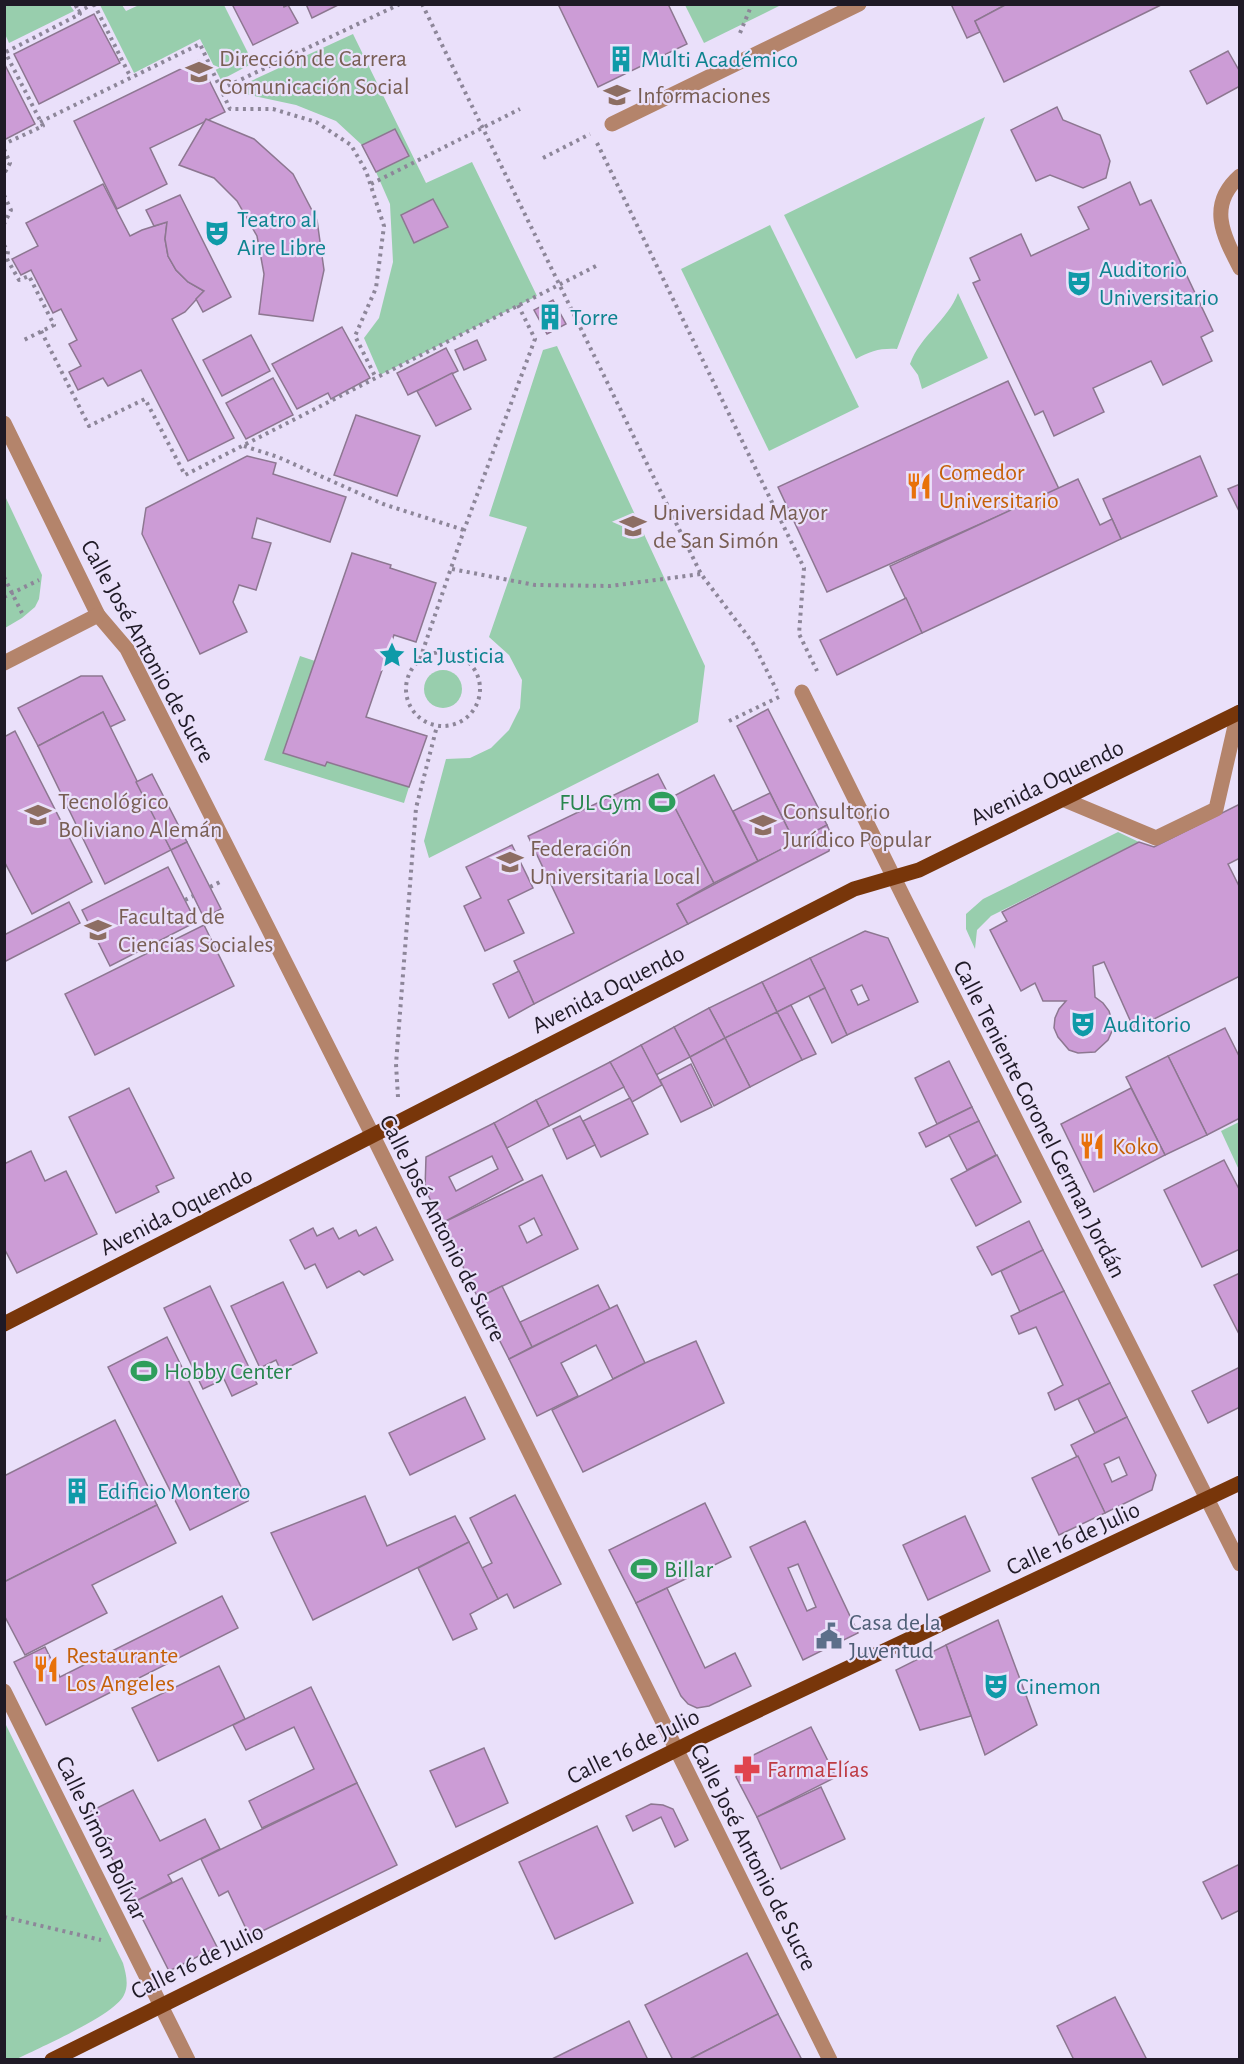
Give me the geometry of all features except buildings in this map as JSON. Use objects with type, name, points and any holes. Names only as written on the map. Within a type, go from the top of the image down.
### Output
[{"type":"main road","name":"Avenida Oquendo","points":[[4,1323],[854,889],[919,870],[1239,713]]},
{"type":"main road","name":"Calle 16 de Julio","points":[[52,2060],[676,1750],[1239,1483]]},
{"type":"street","points":[[612,124],[859,4]]},
{"type":"street","points":[[1239,176],[1227,187],[1220,206],[1222,225],[1228,245],[1239,268]]},
{"type":"street","name":"Calle José Antonio de Sucre","points":[[4,423],[98,615],[127,649],[373,1136],[830,2060]]},
{"type":"street","points":[[4,663],[98,615]]},
{"type":"street","name":"Calle Teniente Coronel German Jordán","points":[[802,692],[1239,1564]]},
{"type":"street","points":[[1065,800],[1156,838],[1216,809],[1239,713]]},
{"type":"street","name":"Calle Simón Bolívar","points":[[4,1691],[188,2060]]},
{"type":"path","points":[[4,174],[10,163],[4,146],[43,126],[5,51],[80,14],[75,4]]},
{"type":"path","points":[[78,12],[93,4],[131,78]]},
{"type":"path","points":[[220,89],[400,4]]},
{"type":"path","points":[[422,4],[701,574],[753,643],[782,702],[810,709]]},
{"type":"path","points":[[740,33],[752,4]]},
{"type":"path","points":[[40,122],[200,44],[230,109],[273,109],[316,122],[351,145],[366,171],[384,226],[376,288],[355,336],[376,378]]},
{"type":"path","points":[[371,184],[520,109]]},
{"type":"path","points":[[543,158],[612,124]]},
{"type":"path","points":[[600,150],[804,568],[799,634]]},
{"type":"path","points":[[4,195],[11,210],[4,224]]},
{"type":"path","points":[[4,245],[8,251],[7,259],[19,280],[29,276],[54,324],[21,341]]},
{"type":"path","points":[[41,331],[89,426],[145,399],[185,475],[596,267]]},
{"type":"path","points":[[420,659],[464,530],[535,339],[518,305]]},
{"type":"path","points":[[243,445],[278,457],[383,504],[464,530]]},
{"type":"path","points":[[452,569],[535,585],[610,585],[701,574]]},
{"type":"path","points":[[4,577],[22,614]]},
{"type":"path","points":[[4,597],[39,580]]},
{"type":"path","points":[[444,651],[467,660],[476,670],[480,682],[478,702],[469,717],[459,723],[437,726],[417,716],[410,706],[406,694],[406,681],[411,669],[420,659],[431,653],[444,651]]},
{"type":"path","points":[[729,722],[779,697]]},
{"type":"path","points":[[399,1122],[396,1064],[416,808],[437,726]]},
{"type":"path","points":[[185,900],[193,896]]},
{"type":"path","points":[[4,1917],[101,1940]]},
{"type":"green space","points":[[5,4],[70,5],[74,11],[9,43],[5,34]]},
{"type":"green space","points":[[100,5],[122,5],[126,11],[139,5],[224,5],[253,63],[221,80],[200,39],[134,73]]},
{"type":"green space","points":[[685,5],[781,5],[704,43]]},
{"type":"green space","points":[[353,34],[426,183],[472,162],[537,296],[380,375],[364,338],[379,318],[393,262],[390,204],[376,172],[362,145],[336,121],[296,105],[245,94],[240,86]]},
{"type":"green space","points":[[985,117],[897,349],[876,351],[856,359],[784,215]]},
{"type":"green space","points":[[770,225],[859,407],[769,451],[681,269]]},
{"type":"green space","points":[[958,293],[988,358],[922,389],[918,375],[910,364],[920,345],[948,312]]},
{"type":"green space","points":[[557,346],[705,666],[698,722],[429,858],[424,841],[446,759],[470,758],[491,748],[509,730],[520,708],[522,680],[509,655],[489,637],[527,527],[489,516],[543,350]]},
{"type":"green space","points":[[5,496],[42,575],[39,599],[35,607],[5,628]]},
{"type":"green space","points":[[300,656],[315,661],[283,753],[325,766],[327,762],[409,787],[404,803],[264,760]]},
{"type":"green space","points":[[443,670],[450,671],[456,676],[461,682],[461,696],[456,702],[450,707],[443,708],[436,707],[430,702],[425,696],[424,689],[425,682],[430,676],[436,671]]},
{"type":"green space","points":[[1118,832],[1139,842],[991,916],[977,930],[975,949],[966,929],[966,914],[983,899]]},
{"type":"green space","points":[[1239,1122],[1239,1170],[1221,1131]]},
{"type":"green space","points":[[5,1723],[123,1963],[127,1983],[124,1995],[106,2012],[74,2031],[15,2060],[4,2059]]},
{"type":"place","name":"Multi Académico","points":[[621,59]]},
{"type":"place","name":"Dirección de Carrera Comunicación Social","points":[[199,72]]},
{"type":"place","name":"Informaciones","points":[[617,95]]},
{"type":"place","name":"Teatro al Aire Libre","points":[[217,233]]},
{"type":"place","name":"Auditorio Universitario","points":[[1079,283]]},
{"type":"place","name":"Torre","points":[[550,317]]},
{"type":"place","name":"Comedor Universitario","points":[[919,486]]},
{"type":"place","name":"Universidad Mayor de San Simón","points":[[633,526]]},
{"type":"place","name":"La Justicia","points":[[392,655]]},
{"type":"place","name":"FUL Gym","points":[[662,802]]},
{"type":"place","name":"Tecnológico Boliviano Alemán","points":[[38,815]]},
{"type":"place","name":"Consultorio Jurídico Popular","points":[[763,825]]},
{"type":"place","name":"Federación Universitaria Local","points":[[510,862]]},
{"type":"place","name":"Facultad de Ciencias Sociales","points":[[98,930]]},
{"type":"place","name":"Auditorio","points":[[1083,1024]]},
{"type":"place","name":"Koko","points":[[1092,1146]]},
{"type":"place","name":"Hobby Center","points":[[144,1371]]},
{"type":"place","name":"Edificio Montero","points":[[77,1491]]},
{"type":"place","name":"Billar","points":[[644,1569]]},
{"type":"place","name":"Casa de la Juventud","points":[[829,1636]]},
{"type":"place","name":"Restaurante Los Angeles","points":[[46,1669]]},
{"type":"place","name":"Cinemon","points":[[996,1686]]},
{"type":"place","name":"FarmaElías","points":[[747,1769]]}]
